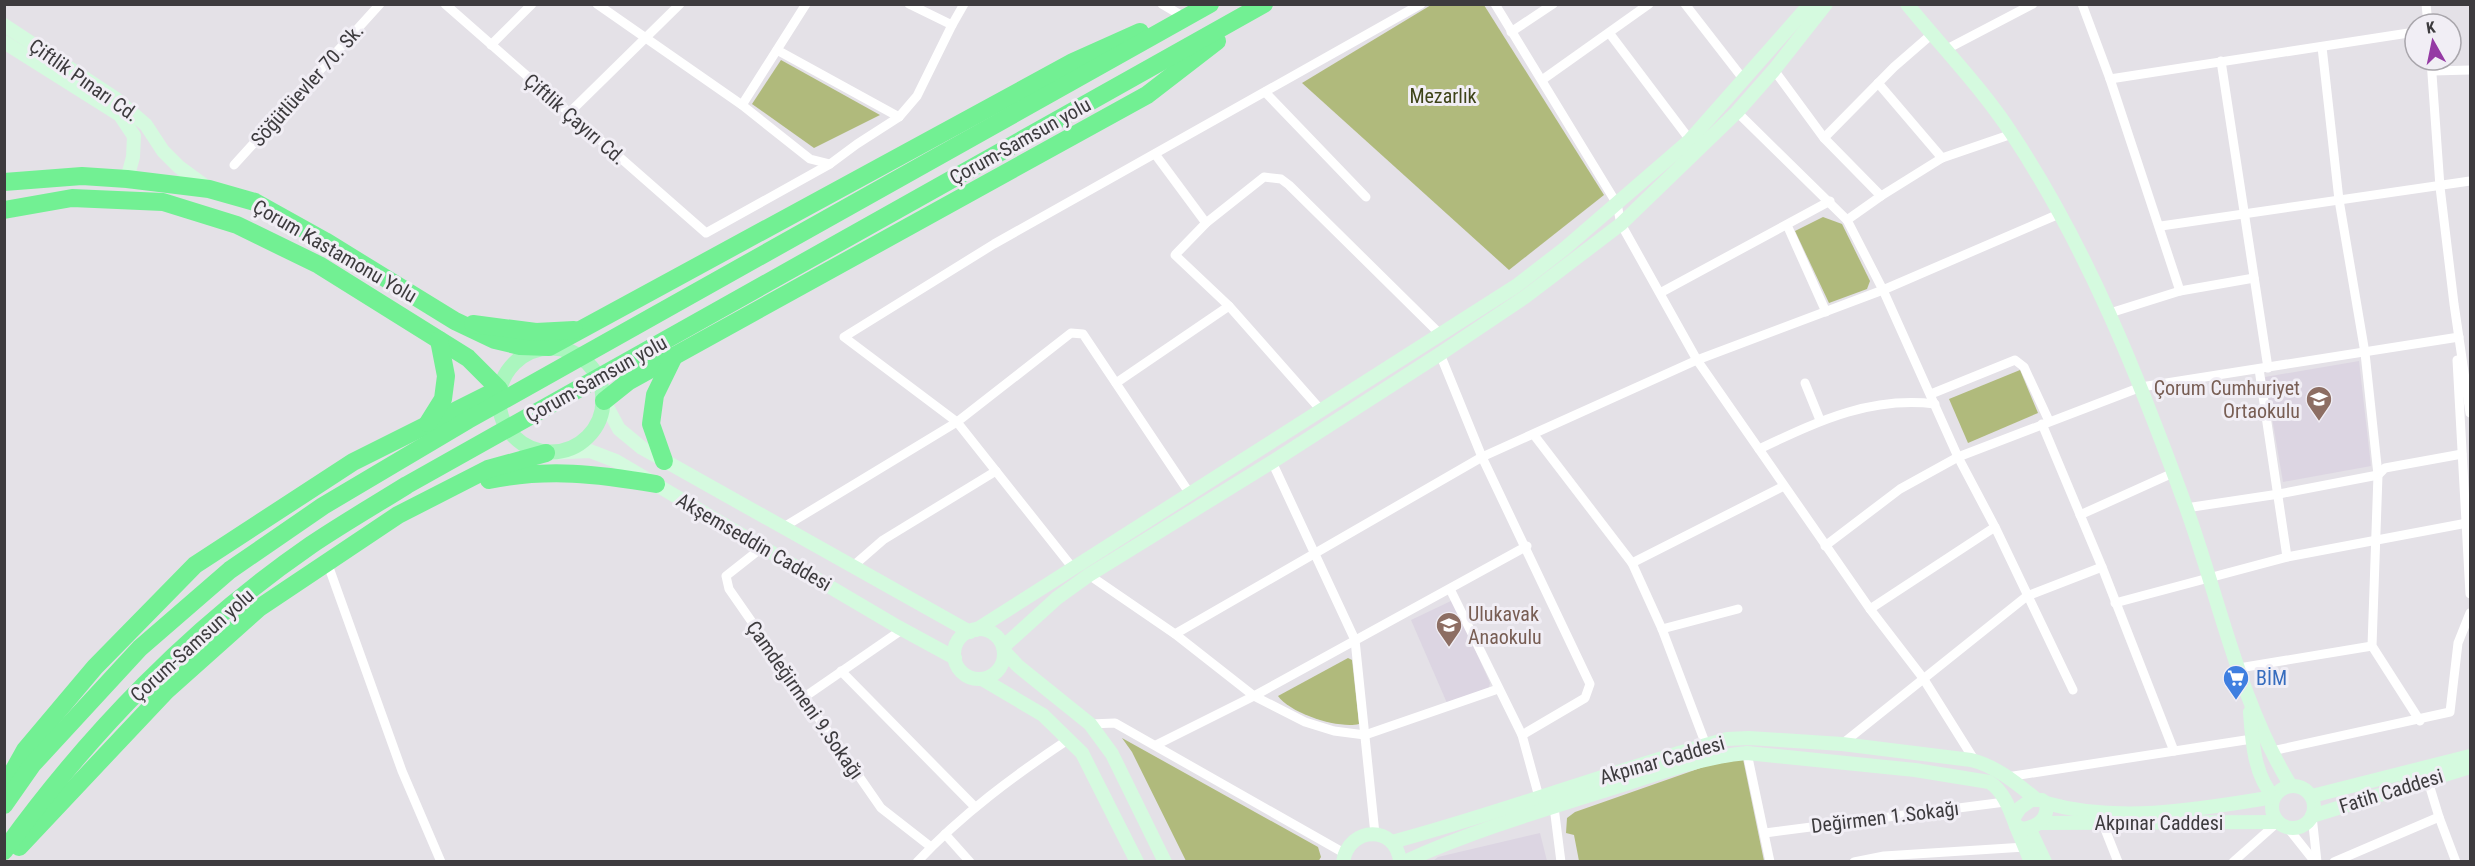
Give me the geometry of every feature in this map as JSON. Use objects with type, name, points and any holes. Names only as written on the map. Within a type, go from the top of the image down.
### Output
[{"type":"highway","points":[[549,347],[1073,62],[1200,4]]},
{"type":"highway","name":"Çorum-Samsun yolu","points":[[4,805],[32,765],[124,664],[193,599],[230,570],[323,506],[468,420],[1210,4]]},
{"type":"highway","points":[[604,401],[628,381],[1147,95],[1265,4]]},
{"type":"highway","name":"Çorum-Samsun yolu","points":[[4,851],[36,807],[110,720],[215,619],[310,545],[407,485],[1265,4]]},
{"type":"highway","name":"Çorum Kastamonu Yolu","points":[[4,182],[82,176],[127,179],[209,189],[255,202],[325,241],[455,321],[495,340],[520,346],[549,347]]},
{"type":"highway","name":"Çorum Kastamonu Yolu","points":[[8,210],[72,198],[163,202],[237,225],[319,265],[468,358],[499,388]]},
{"type":"highway","points":[[455,321],[536,332],[582,329]]},
{"type":"highway","points":[[427,424],[443,399],[446,376],[439,340]]},
{"type":"highway","points":[[664,461],[651,424],[655,395],[674,356]]},
{"type":"highway","points":[[4,787],[25,750],[95,667],[195,566],[353,462],[499,388]]},
{"type":"highway","points":[[5,861],[166,691],[259,608],[398,515],[488,469],[546,453]]},
{"type":"highway","points":[[452,488],[512,475],[562,471],[656,484]]},
{"type":"main road","points":[[549,347],[566,349],[588,363],[594,369],[601,384],[604,401],[601,417],[592,433],[579,444],[563,451],[546,453],[529,448],[514,438],[503,424],[498,406],[499,388],[505,372],[517,359],[532,350],[549,347]]},
{"type":"street","name":"Söğütlüevler 70. Sk.","points":[[234,165],[380,4]]},
{"type":"street","name":"Çiftlik Çayırı Cd.","points":[[445,4],[706,233],[830,164]]},
{"type":"street","points":[[491,45],[532,4]]},
{"type":"street","points":[[597,4],[742,105],[810,159],[830,164],[856,144],[899,117],[917,96],[964,4]]},
{"type":"street","points":[[569,113],[680,4]]},
{"type":"street","points":[[742,105],[806,4]]},
{"type":"street","points":[[909,4],[952,25]]},
{"type":"street","points":[[1162,4],[1179,14]]},
{"type":"street","points":[[1072,567],[957,422],[844,337],[994,244],[1421,4]]},
{"type":"street","points":[[1495,4],[1617,204],[1621,224],[1697,360],[1825,546],[1923,678],[1975,761]]},
{"type":"street","points":[[1511,32],[1553,4]]},
{"type":"street","points":[[1542,80],[1610,34],[1649,4]]},
{"type":"street","points":[[1685,4],[1744,80]]},
{"type":"street","points":[[1137,861],[1082,753],[1043,714],[982,679],[964,674],[955,658],[960,639],[1516,286],[1617,204],[1690,140],[1810,4]]},
{"type":"street","points":[[982,679],[999,669],[1003,649],[1057,598],[1089,574],[1272,462],[1440,354],[1525,297],[1621,224],[1737,112],[1774,70],[1826,4]]},
{"type":"street","points":[[1906,4],[1980,90],[2012,134],[2059,214],[2110,313],[2141,387],[2186,508],[2250,701],[2272,751],[2291,786]]},
{"type":"street","points":[[1945,50],[2033,4]]},
{"type":"street","points":[[2082,4],[2161,226],[2180,291]]},
{"type":"street","name":"Çiftlik Pınarı Cd.","points":[[4,25],[115,98],[146,124],[163,151],[179,167],[209,189]]},
{"type":"street","points":[[1610,34],[1690,140]]},
{"type":"street","points":[[1824,138],[1878,83],[1932,34]]},
{"type":"street","points":[[2110,79],[2403,34]]},
{"type":"street","name":"Çiftlik Pınarı Cd.","points":[[4,42],[120,115],[134,136],[133,157],[127,179]]},
{"type":"street","points":[[2322,47],[2339,200],[2365,353],[2378,475],[2372,646],[2420,721]]},
{"type":"street","points":[[777,50],[899,117]]},
{"type":"street","points":[[2221,62],[2253,278],[2287,557]]},
{"type":"street","points":[[1774,70],[1824,138],[1881,196]]},
{"type":"street","points":[[2433,72],[2440,187],[2457,338],[2470,594]]},
{"type":"street","points":[[1878,83],[1942,158]]},
{"type":"street","points":[[1265,92],[1366,196]]},
{"type":"street","points":[[1737,112],[1847,220],[1883,290],[1958,457],[1995,527],[2073,690]]},
{"type":"street","points":[[1847,220],[1942,158],[2012,134]]},
{"type":"street","points":[[1155,154],[1206,223]]},
{"type":"street","points":[[1320,409],[1229,306],[1175,255],[1206,223],[1264,177],[1281,179],[1440,334]]},
{"type":"street","points":[[2161,226],[2470,182]]},
{"type":"street","points":[[1660,293],[1830,201]]},
{"type":"street","points":[[1174,634],[1482,457],[1697,360],[1883,290],[2059,214]]},
{"type":"street","points":[[1787,225],[1826,312]]},
{"type":"street","points":[[2110,313],[2180,291],[2253,278]]},
{"type":"street","points":[[1116,382],[1229,306]]},
{"type":"street","points":[[782,528],[957,422],[1071,333],[1083,334],[1190,494]]},
{"type":"street","points":[[1825,546],[1900,489],[1958,457],[2141,387],[2457,338]]},
{"type":"street","points":[[2457,338],[2470,413]]},
{"type":"street","points":[[1440,354],[1482,457],[1527,546],[1590,684],[1585,698],[1522,735]]},
{"type":"street","points":[[1931,394],[2015,360],[2024,367],[2174,752]]},
{"type":"street","points":[[1805,384],[1820,420]]},
{"type":"street","name":"Akşemseddin Caddesi","points":[[604,401],[619,429],[642,448],[852,567],[973,631]]},
{"type":"street","points":[[1759,449],[1820,420],[1863,406],[1917,402],[1935,404]]},
{"type":"street","points":[[1534,435],[1632,563],[1662,629],[1706,745]]},
{"type":"street","name":"Akşemseddin Caddesi","points":[[546,453],[590,451],[616,461],[764,546],[903,630],[955,658]]},
{"type":"street","points":[[2186,508],[2279,494],[2378,475],[2385,468],[2462,454]]},
{"type":"street","points":[[1272,462],[1355,640],[1375,834]]},
{"type":"street","points":[[852,567],[883,540],[996,471]]},
{"type":"street","points":[[2080,515],[2173,473]]},
{"type":"street","points":[[1632,563],[1784,486]]},
{"type":"street","points":[[2115,603],[2287,557],[2466,523]]},
{"type":"street","points":[[1870,609],[1995,527]]},
{"type":"street","name":"Çamdeğirmeni 9.Sokağı","points":[[764,546],[726,576],[725,580],[729,589],[881,808],[931,847]]},
{"type":"street","points":[[1156,745],[1254,696],[1527,546]]},
{"type":"street","points":[[327,562],[402,771],[441,861]]},
{"type":"street","points":[[1842,744],[2027,596],[2102,567]]},
{"type":"street","points":[[1089,574],[1174,634],[1254,696],[1305,722],[1334,731],[1365,735],[1498,689]]},
{"type":"street","points":[[1450,589],[1522,735],[1539,797]]},
{"type":"street","points":[[1662,629],[1738,609]]},
{"type":"street","points":[[2272,751],[2420,721],[2450,712],[2458,643],[2470,613]]},
{"type":"street","points":[[803,698],[903,630]]},
{"type":"street","points":[[973,631],[993,634],[1018,666],[1090,724],[1112,754],[1165,861]]},
{"type":"street","points":[[2239,668],[2372,646]]},
{"type":"street","points":[[842,671],[975,807]]},
{"type":"street","points":[[2250,701],[2252,739],[2262,781],[2274,797]]},
{"type":"street","points":[[1090,724],[1115,723],[1156,745],[1343,859],[1356,838],[1375,834],[1392,842],[1402,861]]},
{"type":"street","name":"Akpınar Caddesi","points":[[1392,842],[1468,822],[1539,797],[1727,739],[1749,738],[1842,744],[1975,761],[2007,777],[2041,801],[2098,813],[2137,813],[2232,805],[2274,797]]},
{"type":"street","points":[[917,861],[975,807],[1029,765],[1069,739]]},
{"type":"street","points":[[2007,777],[2252,739]]},
{"type":"street","points":[[1747,753],[1770,861]]},
{"type":"street","name":"Akpınar Caddesi","points":[[1402,861],[1441,845],[1554,807],[1698,762],[1724,755],[1747,753],[1810,758],[1974,778],[1989,782],[1998,788],[2024,824],[2283,825]]},
{"type":"street","name":"Fatih Caddesi","points":[[2313,816],[2428,781],[2469,758]]},
{"type":"street","name":"Fatih Caddesi","points":[[2312,796],[2469,758]]},
{"type":"street","points":[[2428,781],[2456,861]]},
{"type":"street","points":[[2291,786],[2302,787],[2312,796],[2316,861],[2283,825],[2272,807],[2274,797],[2282,789],[2291,786]]},
{"type":"street","points":[[2024,824],[2047,811],[2041,801],[2025,803],[2024,824],[2025,847],[2031,861]]},
{"type":"street","name":"Değirmen 1.Sokağı","points":[[1765,833],[2006,802]]},
{"type":"street","points":[[1554,807],[1561,861]]},
{"type":"street","points":[[2233,861],[2283,825],[2302,826],[2313,816]]},
{"type":"street","points":[[2334,861],[2439,817]]},
{"type":"street","points":[[2024,824],[2044,861]]},
{"type":"street","points":[[2103,824],[2118,861]]},
{"type":"street","points":[[945,834],[970,861]]},
{"type":"street","points":[[1854,861],[1884,856],[2025,847]]},
{"type":"shaded area","name":"Çorum Cumhuriyet Ortaokulu","points":[[2359,361],[2371,466],[2283,482],[2265,377]]},
{"type":"shaded area","name":"Ulukavak Anaokulu","points":[[1453,600],[1490,683],[1489,688],[1447,703],[1411,620]]},
{"type":"shaded area","points":[[1540,833],[1547,861],[1433,861],[1438,857]]},
{"type":"green space","name":"Mezarlık","points":[[1431,5],[1484,5],[1604,195],[1509,270],[1302,83]]},
{"type":"green space","points":[[781,60],[880,115],[814,148],[752,104]]},
{"type":"green space","points":[[1823,217],[1842,224],[1870,281],[1867,289],[1829,303],[1795,231]]},
{"type":"green space","points":[[2020,370],[2038,413],[1968,443],[1949,399]]},
{"type":"green space","points":[[1348,658],[1352,660],[1359,724],[1340,724],[1316,719],[1293,709],[1278,696]]},
{"type":"green space","points":[[1122,738],[1318,847],[1321,857],[1318,862],[1186,861],[1132,752]]},
{"type":"green space","points":[[1743,759],[1764,861],[1579,861],[1574,835],[1566,833],[1567,818],[1575,812],[1709,765]]},
{"type":"place","name":"Çorum Cumhuriyet Ortaokulu","points":[[2319,422]]},
{"type":"place","name":"Ulukavak Anaokulu","points":[[1449,648]]},
{"type":"place","name":"BİM","points":[[2236,701]]}]
